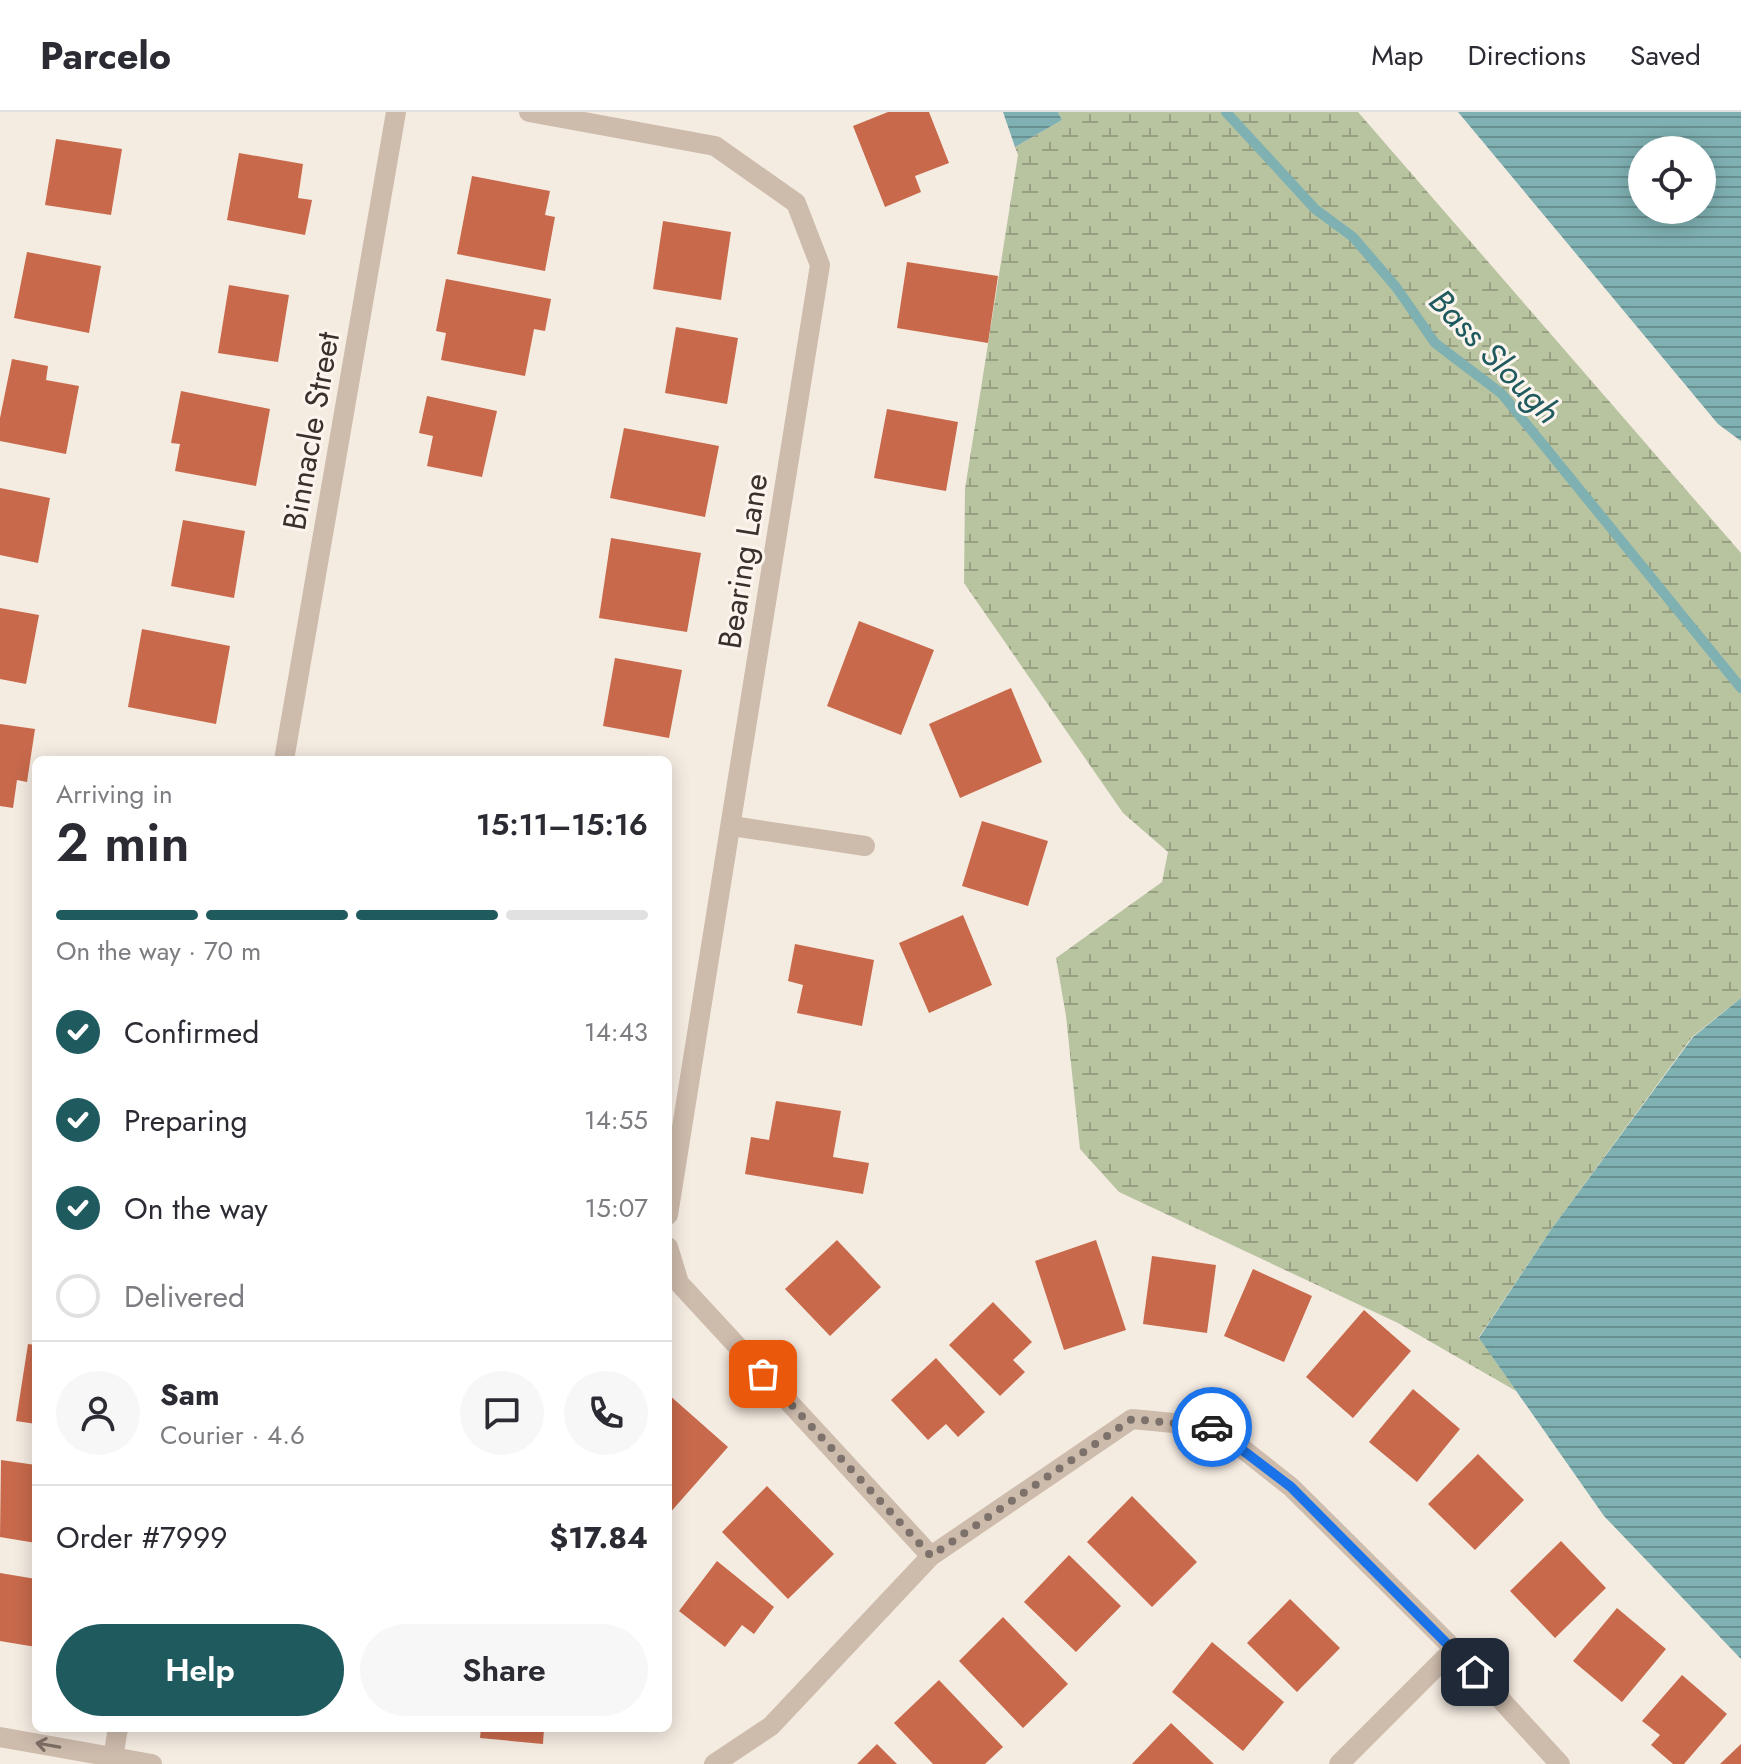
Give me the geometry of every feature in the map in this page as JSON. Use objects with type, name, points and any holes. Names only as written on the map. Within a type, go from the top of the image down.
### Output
[{"type":"street","name":"Binnacle Street","points":[[285,756],[396,112]]},
{"type":"street","name":"Bearing Lane","points":[[529,112],[715,146],[796,203],[820,265],[672,1191]]},
{"type":"street","points":[[732,826],[865,846]]},
{"type":"street","points":[[672,1260],[679,1283],[931,1556]]},
{"type":"street","points":[[714,1764],[771,1726],[931,1556],[1132,1419],[1215,1427],[1291,1487],[1454,1649],[1560,1764]]},
{"type":"street","points":[[1339,1764],[1454,1649]]},
{"type":"street","points":[[112,1760],[117,1732]]},
{"type":"street","points":[[0,1737],[112,1760],[152,1764]]},
{"type":"green space","points":[[1058,112],[1358,112],[1741,553],[1741,998],[1692,1037],[1550,1231],[1479,1337],[1516,1391],[1398,1323],[1119,1192],[1080,1149],[1066,1016],[1056,958],[1162,882],[1168,852],[1123,813],[964,583],[965,489],[1018,155],[1015,147],[1062,120]]},
{"type":"water","points":[[1003,112],[1058,112],[1062,120],[1015,147]]},
{"type":"water","points":[[1458,112],[1741,112],[1741,441],[1718,424]]},
{"type":"water","points":[[1741,998],[1741,1659],[1604,1516],[1479,1338],[1550,1231],[1693,1037]]},
{"type":"building","points":[[888,112],[929,112],[949,163],[915,176],[921,192],[885,207],[853,126]]},
{"type":"building","points":[[56,139],[122,149],[111,215],[45,205]]},
{"type":"building","points":[[239,153],[303,164],[298,198],[312,200],[305,235],[227,220]]},
{"type":"building","points":[[472,176],[550,191],[545,215],[555,217],[545,271],[457,254]]},
{"type":"building","points":[[663,221],[731,232],[721,300],[653,289]]},
{"type":"building","points":[[27,252],[101,266],[89,333],[14,318]]},
{"type":"building","points":[[907,262],[998,276],[988,343],[897,328]]},
{"type":"building","points":[[446,279],[551,299],[545,331],[534,329],[525,376],[441,360],[446,333],[436,331]]},
{"type":"building","points":[[229,285],[289,295],[278,362],[218,353]]},
{"type":"building","points":[[676,327],[738,338],[727,404],[665,393]]},
{"type":"building","points":[[12,359],[48,366],[46,380],[79,386],[66,454],[0,441],[0,418]]},
{"type":"building","points":[[181,391],[270,409],[256,486],[175,471],[180,444],[171,443]]},
{"type":"building","points":[[427,396],[497,411],[482,477],[427,466],[433,436],[419,433]]},
{"type":"building","points":[[887,409],[958,422],[946,491],[874,478]]},
{"type":"building","points":[[624,428],[719,446],[705,517],[610,498]]},
{"type":"building","points":[[0,488],[50,498],[38,563],[0,555]]},
{"type":"building","points":[[183,520],[245,531],[234,598],[171,586]]},
{"type":"building","points":[[611,538],[701,553],[687,632],[599,618]]},
{"type":"building","points":[[0,608],[39,615],[26,684],[0,679]]},
{"type":"building","points":[[859,621],[934,650],[901,735],[827,706]]},
{"type":"building","points":[[142,629],[230,646],[216,724],[128,707]]},
{"type":"building","points":[[615,658],[682,670],[669,738],[603,726]]},
{"type":"building","points":[[1011,688],[1042,762],[960,798],[929,724]]},
{"type":"building","points":[[0,724],[35,729],[27,782],[17,780],[13,808],[0,806]]},
{"type":"building","points":[[982,821],[1048,841],[1028,906],[962,886]]},
{"type":"building","points":[[963,915],[992,985],[929,1013],[899,943]]},
{"type":"building","points":[[795,944],[874,960],[862,1026],[797,1013],[803,985],[788,981]]},
{"type":"building","points":[[776,1101],[841,1111],[833,1157],[869,1163],[863,1194],[745,1174],[751,1137],[769,1140]]},
{"type":"building","points":[[837,1240],[881,1287],[830,1336],[785,1289]]},
{"type":"building","points":[[1096,1240],[1126,1330],[1064,1350],[1035,1261]]},
{"type":"building","points":[[1152,1256],[1216,1265],[1207,1333],[1143,1324]]},
{"type":"building","points":[[1253,1269],[1312,1296],[1284,1362],[1224,1336]]},
{"type":"building","points":[[993,1302],[1032,1342],[1013,1360],[1025,1372],[1000,1396],[949,1345]]},
{"type":"building","points":[[1364,1310],[1411,1351],[1353,1418],[1306,1377]]},
{"type":"building","points":[[28,1344],[32,1344],[32,1423],[16,1421]]},
{"type":"building","points":[[936,1358],[985,1412],[958,1437],[946,1424],[928,1440],[891,1400]]},
{"type":"building","points":[[1413,1389],[1460,1429],[1417,1482],[1369,1442]]},
{"type":"building","points":[[672,1398],[728,1447],[672,1510]]},
{"type":"building","points":[[1478,1454],[1524,1500],[1475,1550],[1428,1504]]},
{"type":"building","points":[[1,1460],[32,1464],[32,1542],[0,1537]]},
{"type":"building","points":[[767,1486],[834,1554],[788,1599],[722,1532]]},
{"type":"building","points":[[1132,1496],[1197,1562],[1152,1607],[1087,1542]]},
{"type":"building","points":[[1561,1541],[1606,1588],[1555,1638],[1510,1591]]},
{"type":"building","points":[[1069,1555],[1121,1606],[1076,1652],[1024,1602]]},
{"type":"building","points":[[717,1561],[774,1607],[754,1634],[742,1625],[725,1647],[679,1611]]},
{"type":"building","points":[[0,1573],[32,1578],[32,1646],[0,1641]]},
{"type":"building","points":[[1290,1599],[1340,1648],[1297,1692],[1247,1643]]},
{"type":"building","points":[[1617,1608],[1666,1649],[1622,1702],[1573,1661]]},
{"type":"building","points":[[1003,1617],[1068,1684],[1023,1728],[959,1661]]},
{"type":"building","points":[[1212,1642],[1284,1702],[1243,1751],[1172,1692]]},
{"type":"building","points":[[1682,1675],[1727,1714],[1684,1764],[1673,1764],[1651,1745],[1660,1735],[1642,1721]]},
{"type":"building","points":[[939,1680],[1003,1747],[985,1764],[933,1764],[894,1723]]},
{"type":"building","points":[[1171,1723],[1214,1764],[1132,1764]]},
{"type":"building","points":[[481,1732],[544,1732],[543,1744],[480,1738]]},
{"type":"building","points":[[877,1744],[897,1764],[857,1764]]},
{"type":"building","points":[[1741,1744],[1741,1764],[1720,1764]]},
{"type":"waterway","name":"Bass Slough","points":[[1226,112],[1315,209],[1353,237],[1396,287],[1435,343],[1502,394],[1741,688]]},
{"type":"way so far","points":[[763,1374],[931,1556],[1132,1419],[1212,1427]]},
{"type":"route","points":[[1212,1427],[1291,1487],[1475,1672]]}]
